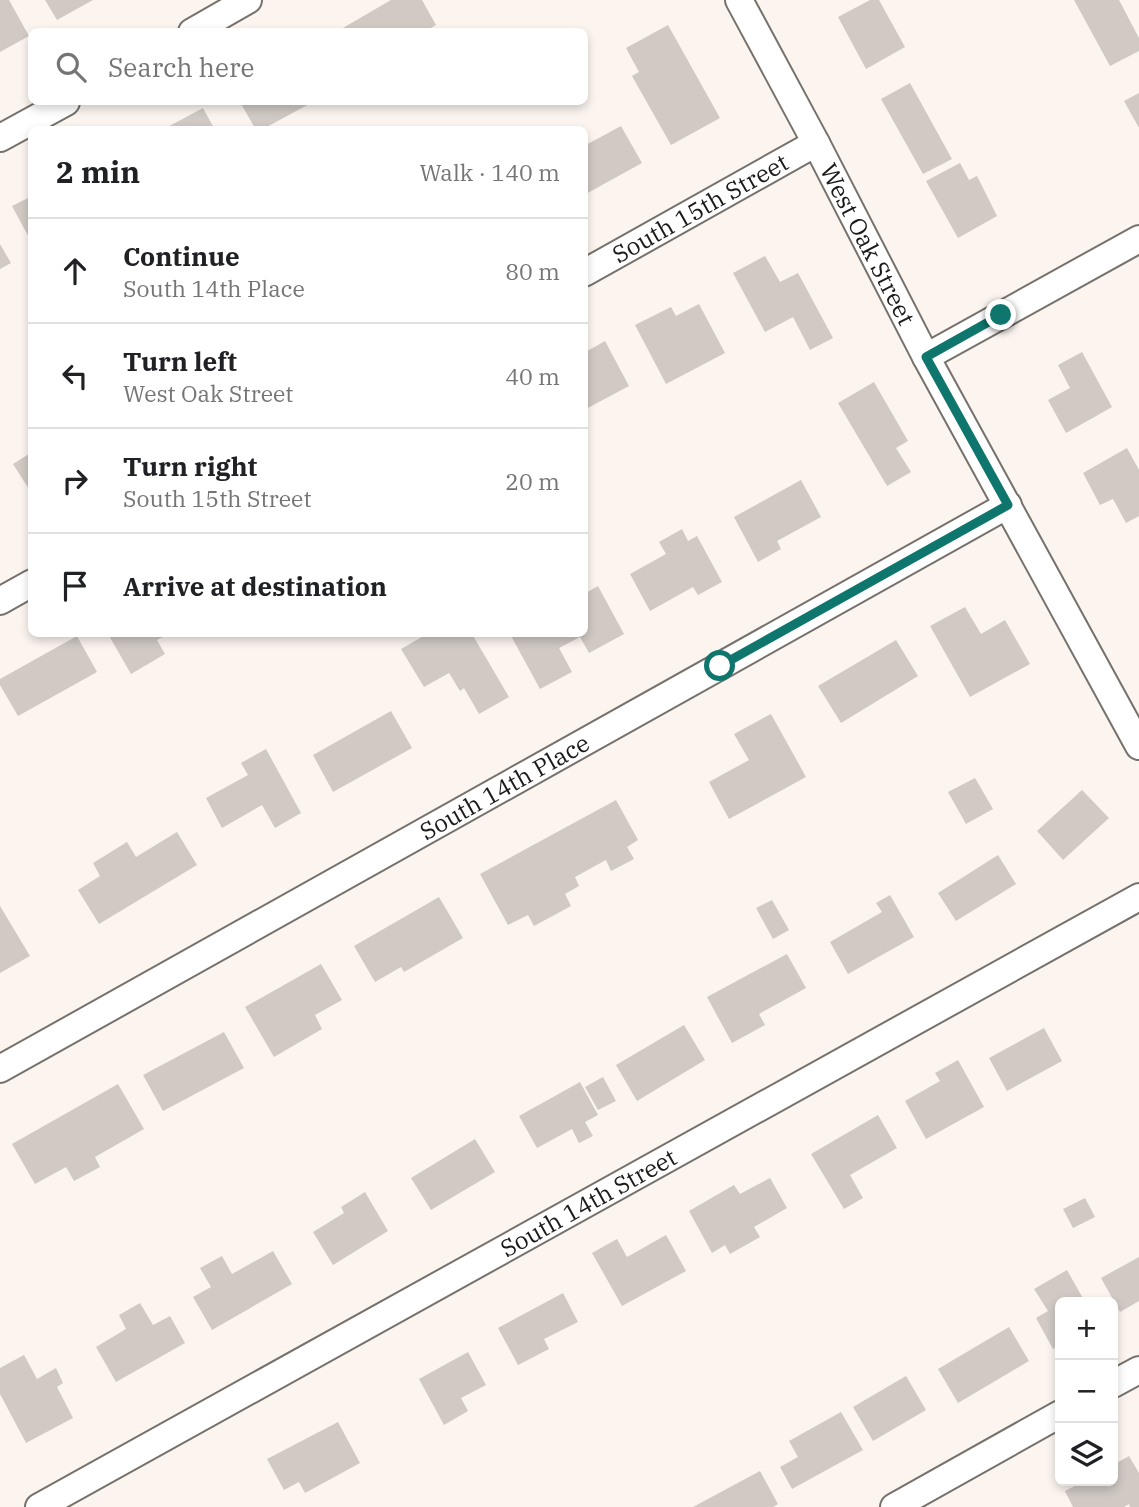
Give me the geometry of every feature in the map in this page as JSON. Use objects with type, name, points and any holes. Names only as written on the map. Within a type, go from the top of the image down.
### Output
[{"type":"street","points":[[199,28],[248,0]]},
{"type":"street","name":"West Oak Street","points":[[739,0],[926,357],[1139,746]]},
{"type":"street","points":[[0,138],[60,105]]},
{"type":"street","name":"South 15th Street","points":[[588,271],[816,143]]},
{"type":"street","points":[[926,357],[1139,239]]},
{"type":"street","name":"South 14th Place","points":[[0,1069],[1008,505]]},
{"type":"street","points":[[0,601],[28,585]]},
{"type":"street","name":"South 14th Street","points":[[39,1507],[1139,897]]},
{"type":"street","points":[[1118,1381],[1139,1370]]},
{"type":"street","points":[[894,1507],[1055,1417]]},
{"type":"building","points":[[0,0],[9,0],[28,37],[0,52]]},
{"type":"building","points":[[45,0],[93,0],[57,20]]},
{"type":"building","points":[[391,0],[422,0],[436,25],[431,28],[343,28]]},
{"type":"building","points":[[870,0],[879,0],[905,47],[866,69],[838,17]]},
{"type":"building","points":[[1074,0],[1119,0],[1139,38],[1139,51],[1110,66]]},
{"type":"building","points":[[668,25],[720,118],[671,145],[632,76],[639,72],[626,48]]},
{"type":"building","points":[[910,83],[952,159],[923,174],[881,99]]},
{"type":"building","points":[[1139,93],[1139,128],[1124,101]]},
{"type":"building","points":[[242,105],[307,105],[268,126],[254,126]]},
{"type":"building","points":[[203,108],[213,126],[169,126]]},
{"type":"building","points":[[621,126],[642,163],[588,193],[588,144]]},
{"type":"building","points":[[960,163],[969,180],[977,176],[997,216],[958,238],[926,181]]},
{"type":"building","points":[[28,198],[28,236],[12,206]]},
{"type":"building","points":[[0,244],[11,263],[0,269]]},
{"type":"building","points":[[765,256],[780,282],[798,273],[833,338],[810,350],[793,317],[765,332],[733,273]]},
{"type":"building","points":[[699,304],[725,353],[666,384],[635,325],[671,307],[676,316]]},
{"type":"building","points":[[605,341],[629,386],[588,408],[588,351]]},
{"type":"building","points":[[1082,352],[1112,407],[1066,433],[1048,400],[1070,388],[1058,365]]},
{"type":"building","points":[[874,382],[908,441],[896,448],[911,472],[887,486],[838,403]]},
{"type":"building","points":[[1127,448],[1139,470],[1139,516],[1126,523],[1113,499],[1100,505],[1083,473]]},
{"type":"building","points":[[28,455],[28,488],[13,464]]},
{"type":"building","points":[[801,480],[821,517],[777,541],[781,549],[758,562],[734,517]]},
{"type":"building","points":[[682,529],[688,541],[697,536],[722,582],[698,595],[693,587],[650,611],[630,574],[666,554],[659,542]]},
{"type":"building","points":[[598,586],[624,634],[589,653],[580,637],[588,637],[588,592]]},
{"type":"building","points":[[965,607],[981,634],[1005,620],[1030,664],[970,697],[930,626]]},
{"type":"building","points":[[75,637],[97,672],[18,716],[0,685],[0,679]]},
{"type":"building","points":[[110,637],[163,637],[157,640],[165,654],[131,674]]},
{"type":"building","points":[[422,637],[474,637],[509,697],[479,714],[464,688],[460,691],[449,673],[424,687],[401,649]]},
{"type":"building","points":[[512,637],[580,637],[559,648],[572,672],[540,689]]},
{"type":"building","points":[[896,640],[918,676],[841,723],[818,686]]},
{"type":"building","points":[[391,711],[412,748],[333,792],[313,755]]},
{"type":"building","points":[[771,714],[806,777],[729,819],[709,782],[749,760],[734,734]]},
{"type":"building","points":[[266,749],[301,813],[275,828],[262,805],[222,828],[206,798],[248,775],[241,763]]},
{"type":"building","points":[[975,778],[993,809],[966,824],[948,792]]},
{"type":"building","points":[[1082,790],[1109,818],[1063,860],[1037,831]]},
{"type":"building","points":[[616,800],[638,840],[627,847],[634,859],[611,871],[606,860],[575,877],[579,886],[565,894],[571,906],[534,926],[528,915],[508,925],[480,874]]},
{"type":"building","points":[[177,832],[197,865],[99,924],[78,890],[100,876],[93,863],[127,842],[136,857]]},
{"type":"building","points":[[998,855],[1016,884],[956,921],[938,893]]},
{"type":"building","points":[[890,895],[914,937],[848,974],[830,942],[882,912],[876,903]]},
{"type":"building","points":[[439,897],[463,938],[404,972],[401,967],[375,982],[354,946]]},
{"type":"building","points":[[772,900],[789,930],[773,939],[756,908]]},
{"type":"building","points":[[0,906],[30,956],[0,973]]},
{"type":"building","points":[[787,954],[806,988],[759,1014],[765,1025],[732,1043],[707,997]]},
{"type":"building","points":[[321,964],[342,1000],[315,1015],[322,1029],[274,1057],[245,1007]]},
{"type":"building","points":[[684,1025],[705,1060],[637,1101],[616,1065]]},
{"type":"building","points":[[1044,1028],[1062,1061],[1007,1091],[989,1058]]},
{"type":"building","points":[[224,1032],[244,1068],[163,1111],[143,1075]]},
{"type":"building","points":[[958,1060],[984,1107],[926,1139],[905,1101],[940,1081],[935,1073]]},
{"type":"building","points":[[603,1077],[616,1101],[598,1110],[585,1087]]},
{"type":"building","points":[[580,1082],[598,1115],[585,1122],[593,1136],[579,1143],[572,1129],[537,1148],[519,1116]]},
{"type":"building","points":[[118,1084],[144,1129],[95,1157],[100,1167],[74,1181],[66,1167],[35,1184],[12,1144]]},
{"type":"building","points":[[878,1115],[897,1148],[850,1175],[863,1198],[844,1209],[811,1154]]},
{"type":"building","points":[[475,1139],[495,1172],[431,1210],[411,1178]]},
{"type":"building","points":[[770,1178],[787,1208],[754,1227],[760,1237],[730,1254],[725,1245],[712,1253],[689,1211],[734,1185],[740,1194]]},
{"type":"building","points":[[365,1192],[388,1231],[333,1265],[313,1232],[344,1213],[341,1207]]},
{"type":"building","points":[[1085,1198],[1095,1217],[1073,1228],[1063,1209]]},
{"type":"building","points":[[666,1235],[686,1271],[622,1306],[592,1253],[617,1239],[627,1257]]},
{"type":"building","points":[[273,1251],[292,1284],[212,1330],[193,1297],[211,1287],[200,1268],[222,1256],[232,1274]]},
{"type":"building","points":[[1139,1257],[1139,1301],[1120,1312],[1118,1297],[1112,1297],[1101,1278]]},
{"type":"building","points":[[1067,1270],[1082,1297],[1055,1297],[1053,1349],[1036,1318],[1048,1311],[1034,1289]]},
{"type":"building","points":[[563,1293],[578,1322],[544,1339],[549,1349],[518,1365],[498,1328]]},
{"type":"building","points":[[140,1303],[153,1325],[170,1316],[185,1343],[116,1382],[96,1347],[126,1329],[119,1315]]},
{"type":"building","points":[[1009,1327],[1029,1361],[958,1403],[938,1369]]},
{"type":"building","points":[[468,1352],[486,1385],[461,1398],[468,1411],[444,1425],[419,1379]]},
{"type":"building","points":[[24,1355],[37,1379],[56,1368],[63,1383],[57,1387],[73,1418],[26,1443],[0,1394],[0,1368]]},
{"type":"building","points":[[906,1376],[926,1410],[873,1441],[853,1407]]},
{"type":"building","points":[[841,1412],[863,1450],[792,1489],[780,1467],[798,1457],[789,1441]]},
{"type":"building","points":[[338,1422],[360,1463],[305,1493],[299,1482],[284,1490],[267,1459]]},
{"type":"building","points":[[1129,1456],[1139,1473],[1139,1507],[1130,1507],[1129,1504],[1124,1507],[1073,1507],[1065,1491],[1074,1486],[1118,1486],[1118,1462]]},
{"type":"building","points":[[760,1471],[778,1504],[773,1507],[693,1507]]},
{"type":"route","points":[[720,666],[1008,505],[926,357],[1001,315]]}]
